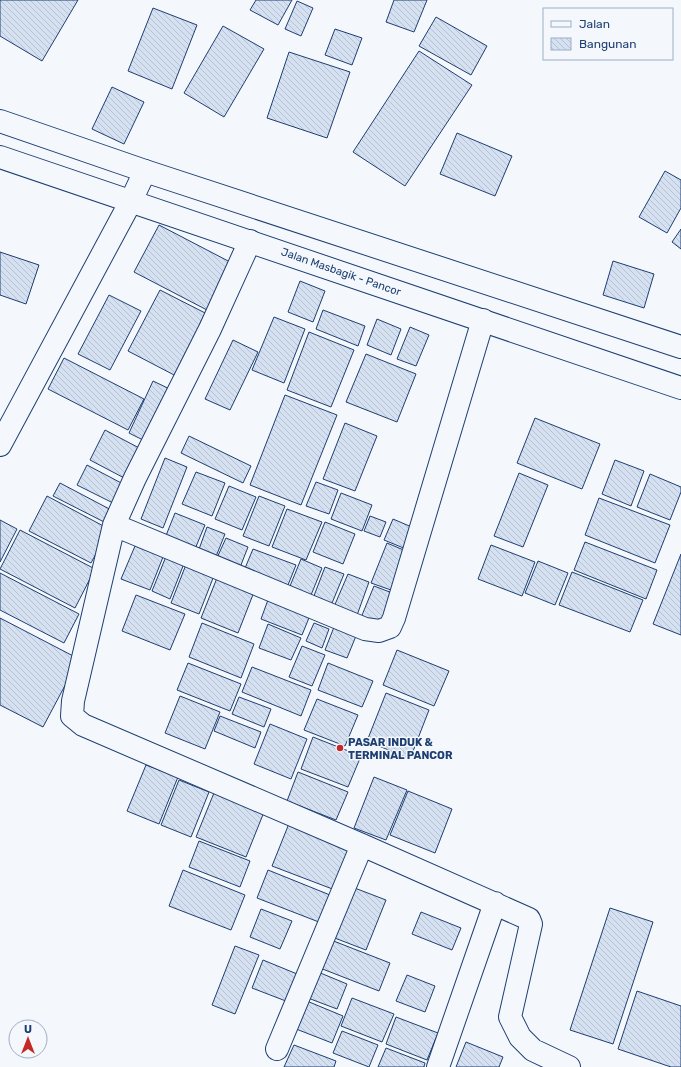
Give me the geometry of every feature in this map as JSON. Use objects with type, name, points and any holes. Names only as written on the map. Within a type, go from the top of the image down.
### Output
[{"type":"street","points":[[0,121],[145,171],[681,347]]},
{"type":"street","name":"Jalan Masbagik - Pancor","points":[[0,157],[681,388]]},
{"type":"street","points":[[0,445],[131,201],[145,171]]},
{"type":"street","points":[[250,241],[210,329],[135,478],[114,525],[73,701],[72,716],[83,725],[529,918],[532,924],[510,1017],[520,1037],[533,1050],[569,1067]]},
{"type":"street","points":[[114,525],[365,629],[379,631],[390,627],[394,618],[483,320]]},
{"type":"street","points":[[277,1050],[362,845]]},
{"type":"street","points":[[438,1067],[494,903]]},
{"type":"building","points":[[0,0],[78,0],[42,61],[0,36]]},
{"type":"building","points":[[256,0],[292,0],[278,25],[250,10]]},
{"type":"building","points":[[394,0],[427,0],[414,32],[386,22]]},
{"type":"building","points":[[297,1],[313,8],[301,36],[285,29]]},
{"type":"building","points":[[153,8],[197,25],[172,89],[128,71]]},
{"type":"building","points":[[436,17],[487,46],[471,75],[419,46]]},
{"type":"building","points":[[223,26],[264,49],[224,117],[184,93]]},
{"type":"building","points":[[335,29],[362,38],[352,65],[325,55]]},
{"type":"building","points":[[419,51],[472,85],[405,186],[353,152]]},
{"type":"building","points":[[289,52],[350,72],[327,138],[267,118]]},
{"type":"building","points":[[112,87],[144,102],[124,144],[92,129]]},
{"type":"building","points":[[457,133],[512,156],[495,196],[440,174]]},
{"type":"building","points":[[665,171],[681,180],[681,208],[667,233],[639,217]]},
{"type":"building","points":[[159,225],[232,263],[207,310],[134,272]]},
{"type":"building","points":[[681,229],[681,249],[672,242]]},
{"type":"building","points":[[0,252],[39,265],[26,304],[0,295]]},
{"type":"building","points":[[613,261],[654,274],[644,308],[603,295]]},
{"type":"building","points":[[300,281],[325,291],[313,322],[288,312]]},
{"type":"building","points":[[160,290],[211,316],[178,377],[128,351]]},
{"type":"building","points":[[109,295],[141,311],[110,370],[78,354]]},
{"type":"building","points":[[323,310],[365,326],[358,346],[316,329]]},
{"type":"building","points":[[274,317],[305,329],[284,383],[252,370]]},
{"type":"building","points":[[377,319],[401,329],[391,355],[367,345]]},
{"type":"building","points":[[410,327],[429,335],[416,366],[397,359]]},
{"type":"building","points":[[309,332],[354,350],[331,407],[287,390]]},
{"type":"building","points":[[233,340],[258,352],[230,410],[205,399]]},
{"type":"building","points":[[366,354],[416,374],[397,422],[346,402]]},
{"type":"building","points":[[64,358],[144,399],[128,430],[48,389]]},
{"type":"building","points":[[153,381],[176,392],[151,444],[129,433]]},
{"type":"building","points":[[285,395],[337,415],[301,505],[250,485]]},
{"type":"building","points":[[535,418],[600,444],[582,489],[517,463]]},
{"type":"building","points":[[345,423],[377,436],[355,491],[323,479]]},
{"type":"building","points":[[105,430],[143,450],[128,480],[90,460]]},
{"type":"building","points":[[189,436],[251,466],[243,483],[181,453]]},
{"type":"building","points":[[165,458],[187,467],[163,528],[141,519]]},
{"type":"building","points":[[615,460],[644,471],[631,506],[602,494]]},
{"type":"building","points":[[87,465],[127,486],[117,505],[77,485]]},
{"type":"building","points":[[196,472],[225,483],[212,516],[182,504]]},
{"type":"building","points":[[519,473],[548,485],[523,547],[494,536]]},
{"type":"building","points":[[650,474],[681,487],[681,492],[670,520],[637,507]]},
{"type":"building","points":[[316,482],[338,490],[329,514],[306,506]]},
{"type":"building","points":[[60,483],[117,513],[110,525],[53,496]]},
{"type":"building","points":[[229,486],[256,497],[242,530],[215,519]]},
{"type":"building","points":[[341,493],[372,505],[362,531],[331,519]]},
{"type":"building","points":[[47,496],[109,529],[91,563],[29,531]]},
{"type":"building","points":[[259,496],[285,506],[269,546],[243,536]]},
{"type":"building","points":[[599,498],[670,525],[655,563],[585,535]]},
{"type":"building","points":[[287,509],[322,522],[306,560],[272,547]]},
{"type":"building","points":[[175,513],[205,525],[195,549],[165,538]]},
{"type":"building","points":[[370,516],[386,522],[380,537],[364,531]]},
{"type":"building","points":[[393,519],[414,528],[406,549],[384,540]]},
{"type":"building","points":[[0,520],[17,529],[0,562]]},
{"type":"building","points":[[325,522],[355,534],[343,564],[313,552]]},
{"type":"building","points":[[207,527],[225,534],[215,559],[198,552]]},
{"type":"building","points":[[20,530],[95,569],[75,608],[0,569]]},
{"type":"building","points":[[226,538],[248,547],[239,570],[216,560]]},
{"type":"building","points":[[585,542],[657,570],[646,599],[574,570]]},
{"type":"building","points":[[387,543],[406,551],[391,590],[371,583]]},
{"type":"building","points":[[491,545],[535,562],[522,596],[478,579]]},
{"type":"building","points":[[135,546],[163,557],[150,590],[121,579]]},
{"type":"building","points":[[253,549],[296,565],[286,590],[243,573]]},
{"type":"building","points":[[167,554],[185,561],[170,599],[152,591]]},
{"type":"building","points":[[681,554],[681,635],[653,624]]},
{"type":"building","points":[[301,559],[322,568],[309,600],[288,591]]},
{"type":"building","points":[[538,561],[568,573],[555,605],[525,593]]},
{"type":"building","points":[[187,562],[215,573],[199,614],[171,603]]},
{"type":"building","points":[[325,567],[344,574],[330,608],[312,601]]},
{"type":"building","points":[[572,572],[643,600],[630,632],[559,605]]},
{"type":"building","points":[[0,573],[79,614],[64,643],[0,610]]},
{"type":"building","points":[[348,574],[369,582],[356,618],[333,609]]},
{"type":"building","points":[[217,578],[254,592],[238,633],[201,618]]},
{"type":"building","points":[[374,586],[395,594],[382,629],[360,620]]},
{"type":"building","points":[[136,595],[185,614],[170,650],[122,631]]},
{"type":"building","points":[[269,597],[311,613],[302,635],[261,619]]},
{"type":"building","points":[[0,618],[79,659],[43,727],[0,705]]},
{"type":"building","points":[[202,623],[254,644],[241,678],[189,657]]},
{"type":"building","points":[[314,623],[329,629],[322,648],[306,641]]},
{"type":"building","points":[[268,624],[301,638],[291,660],[259,648]]},
{"type":"building","points":[[334,627],[356,636],[347,658],[325,650]]},
{"type":"building","points":[[302,646],[325,655],[312,686],[289,677]]},
{"type":"building","points":[[397,650],[449,671],[434,706],[383,685]]},
{"type":"building","points":[[188,663],[241,684],[230,711],[177,690]]},
{"type":"building","points":[[328,663],[373,681],[362,707],[318,690]]},
{"type":"building","points":[[252,667],[311,690],[301,716],[242,692]]},
{"type":"building","points":[[386,693],[429,710],[410,759],[367,741]]},
{"type":"building","points":[[180,696],[220,712],[205,749],[165,733]]},
{"type":"building","points":[[239,697],[271,709],[264,727],[232,714]]},
{"type":"building","points":[[317,699],[358,715],[345,746],[304,730]]},
{"type":"building","points":[[220,716],[261,732],[255,748],[214,731]]},
{"type":"building","points":[[270,724],[307,739],[291,779],[254,764]]},
{"type":"building","points":[[313,737],[361,756],[348,787],[301,769]]},
{"type":"building","points":[[146,765],[178,777],[159,824],[127,811]]},
{"type":"building","points":[[298,772],[348,792],[336,820],[287,801]]},
{"type":"building","points":[[374,777],[407,790],[386,840],[354,828]]},
{"type":"building","points":[[179,780],[209,792],[191,837],[161,825]]},
{"type":"building","points":[[216,788],[266,807],[246,857],[196,837]]},
{"type":"building","points":[[408,791],[452,809],[435,853],[390,835]]},
{"type":"building","points":[[290,821],[353,846],[335,890],[272,866]]},
{"type":"building","points":[[199,841],[250,861],[240,887],[189,867]]},
{"type":"building","points":[[183,870],[245,895],[231,930],[169,906]]},
{"type":"building","points":[[268,870],[335,897],[324,924],[257,898]]},
{"type":"building","points":[[352,887],[386,900],[366,950],[332,937]]},
{"type":"building","points":[[610,908],[653,922],[613,1044],[570,1030]]},
{"type":"building","points":[[261,909],[292,921],[280,949],[250,937]]},
{"type":"building","points":[[421,912],[461,928],[452,950],[412,934]]},
{"type":"building","points":[[331,940],[390,963],[379,991],[320,968]]},
{"type":"building","points":[[235,946],[259,955],[235,1014],[212,1005]]},
{"type":"building","points":[[263,960],[302,976],[291,1003],[252,988]]},
{"type":"building","points":[[318,972],[347,984],[337,1009],[308,998]]},
{"type":"building","points":[[407,975],[435,986],[425,1012],[396,1001]]},
{"type":"building","points":[[637,991],[681,1006],[681,1067],[671,1067],[618,1049]]},
{"type":"building","points":[[352,998],[394,1014],[382,1042],[341,1026]]},
{"type":"building","points":[[302,999],[343,1016],[332,1043],[291,1027]]},
{"type":"building","points":[[396,1017],[438,1033],[427,1060],[386,1044]]},
{"type":"building","points":[[342,1031],[378,1045],[369,1067],[333,1053]]},
{"type":"building","points":[[466,1042],[503,1057],[499,1067],[456,1067]]},
{"type":"building","points":[[294,1045],[336,1061],[334,1067],[284,1067]]},
{"type":"building","points":[[386,1048],[425,1063],[424,1067],[378,1067]]},
{"type":"place","name":"PASAR INDUK & TERMINAL PANCOR","points":[[340,748]]}]
